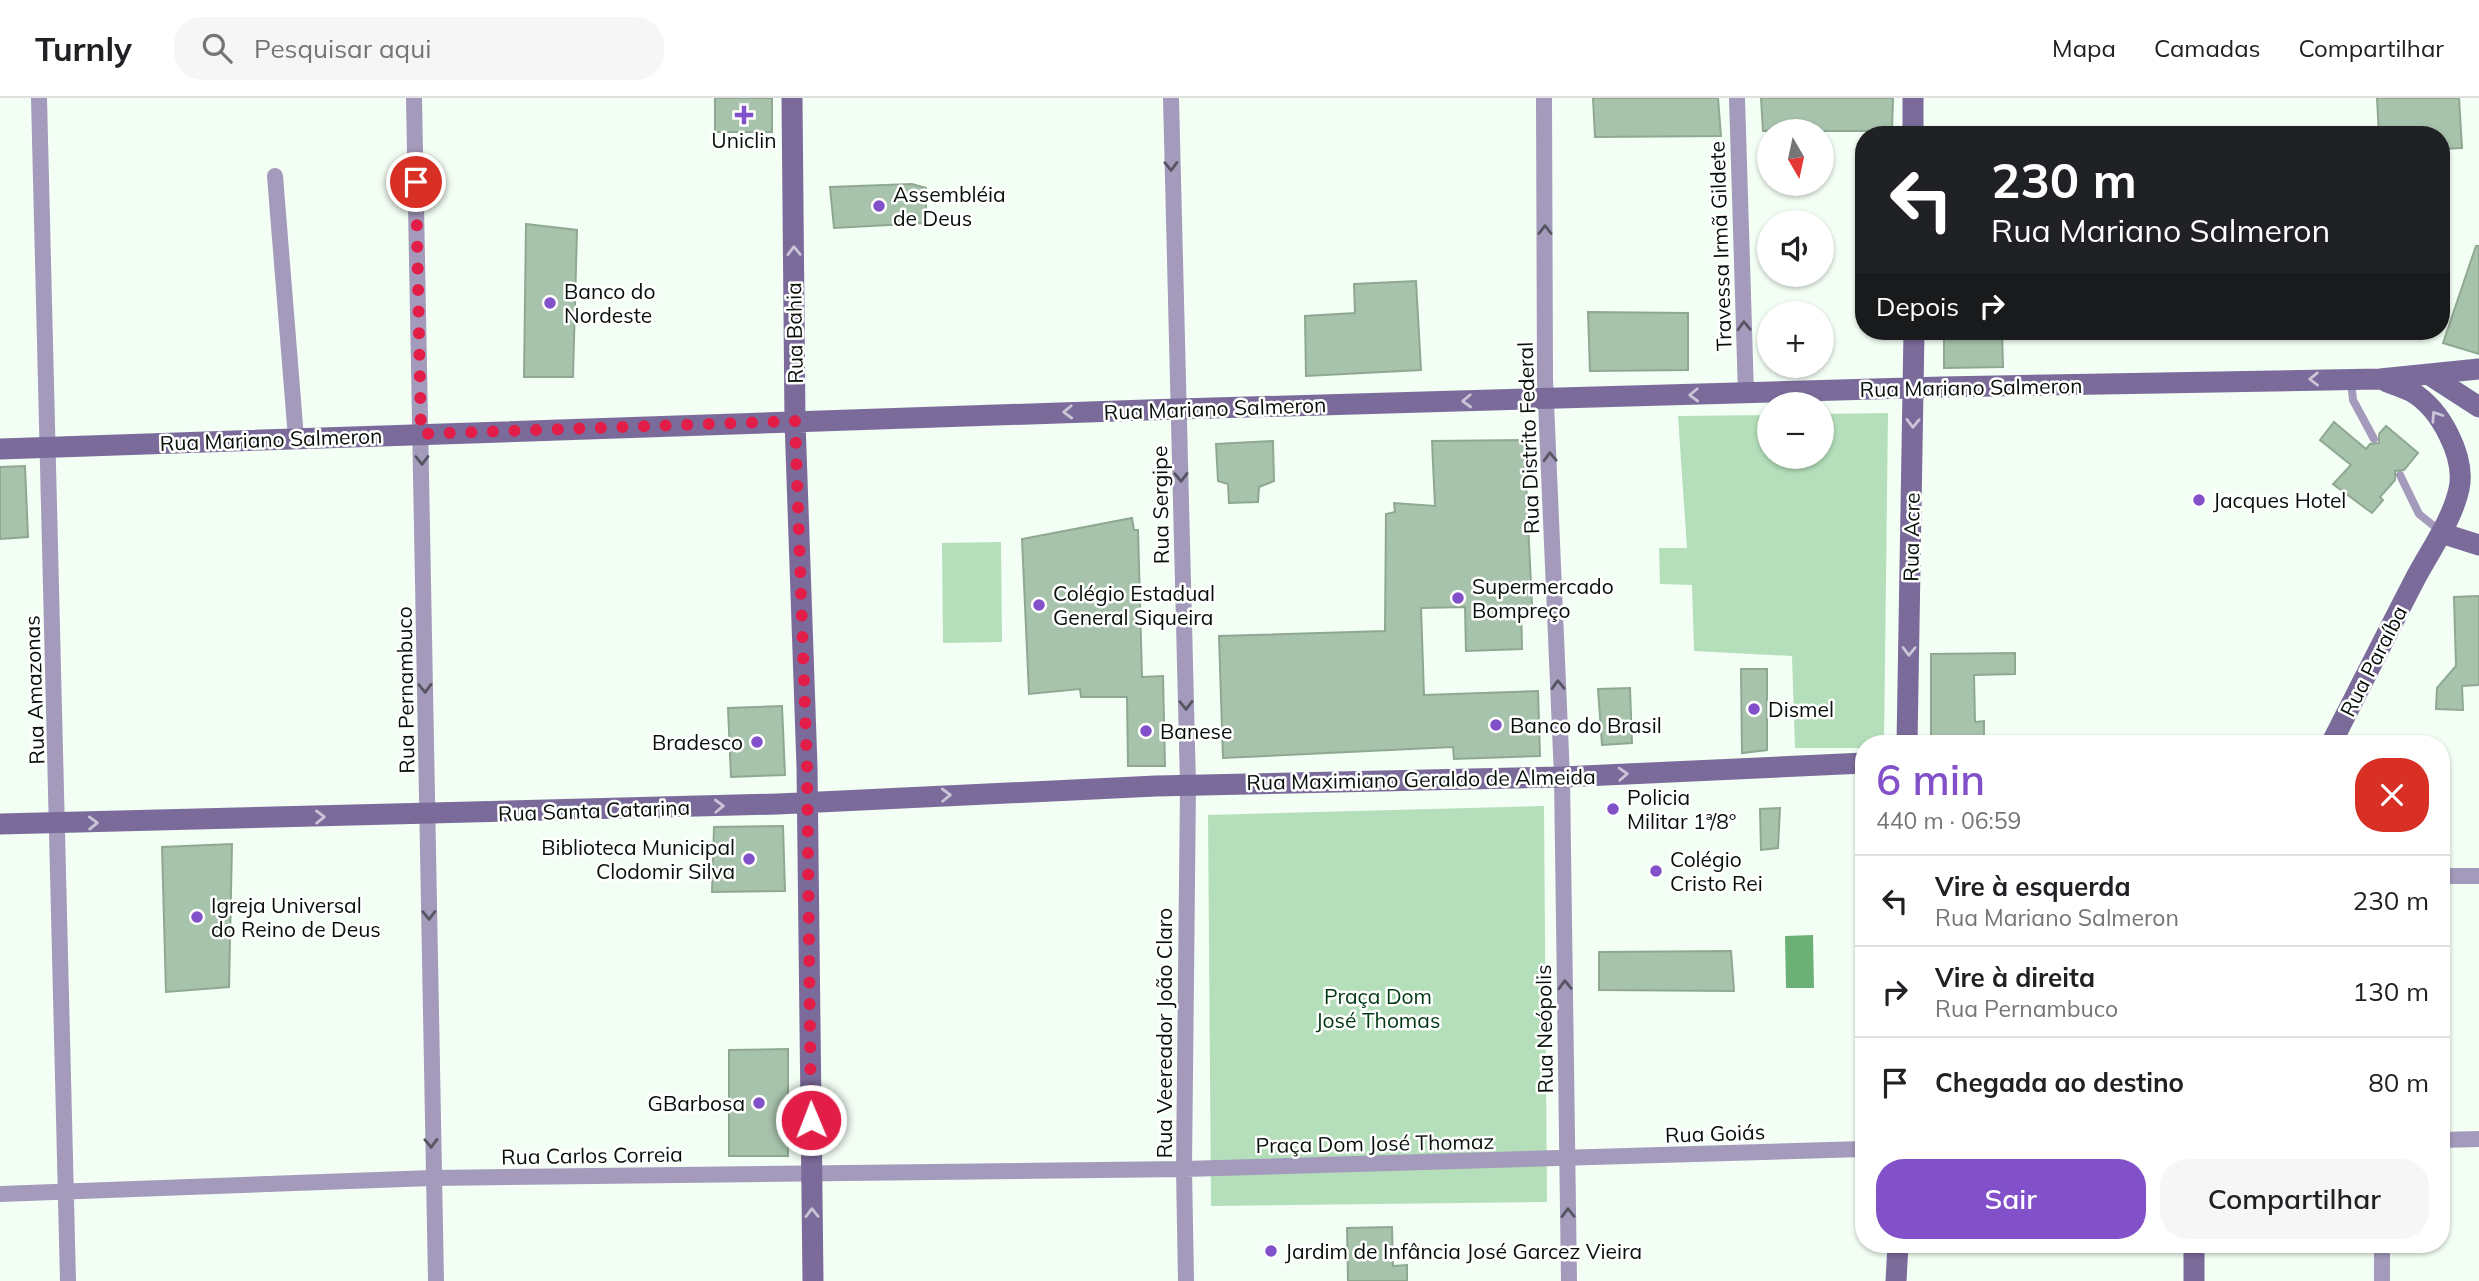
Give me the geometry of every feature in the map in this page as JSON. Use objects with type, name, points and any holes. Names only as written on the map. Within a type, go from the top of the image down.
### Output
[{"type":"main road","name":"Rua Bahia","points":[[792,98],[795,421],[807,803],[813,1281]]},
{"type":"main road","points":[[1913,98],[1913,126]]},
{"type":"main road","name":"Rua Acre","points":[[1907,735],[1914,340]]},
{"type":"main road","name":"Rua Mariano Salmeron","points":[[0,449],[1179,409],[1914,388],[2379,379],[2431,376],[2479,369]]},
{"type":"main road","points":[[2431,376],[2479,408]]},
{"type":"main road","name":"Rua Paraíba","points":[[2336,735],[2441,533],[2460,488],[2459,468],[2450,439],[2428,405],[2412,392],[2379,379]]},
{"type":"main road","points":[[2441,533],[2479,545]]},
{"type":"main road","name":"Rua Maximiano Geraldo de Almeida","points":[[1188,785],[1562,777],[1855,763]]},
{"type":"main road","name":"Rua Santa Catarina","points":[[0,824],[428,815],[807,803],[1188,785]]},
{"type":"main road","points":[[1896,1281],[1898,1253]]},
{"type":"main road","points":[[2194,1253],[2194,1281]]},
{"type":"street","name":"Rua Amazonas","points":[[39,98],[59,823],[68,1281]]},
{"type":"street","name":"Rua Pernambuco","points":[[414,98],[436,1281]]},
{"type":"street","name":"Rua Sergipe","points":[[1171,98],[1188,785]]},
{"type":"street","name":"Rua Distrito Federal","points":[[1544,98],[1547,399],[1562,777]]},
{"type":"street","name":"Travessa Irmã Gildete","points":[[1737,98],[1746,394]]},
{"type":"street","points":[[275,176],[296,438]]},
{"type":"street","name":"Rua Neópolis","points":[[1562,777],[1569,1281]]},
{"type":"street","name":"Rua Veereador João Claro","points":[[1186,1281],[1184,1169],[1188,785]]},
{"type":"street","points":[[2450,876],[2479,876]]},
{"type":"street","points":[[2450,1140],[2479,1139]]},
{"type":"street","name":"Rua Goiás","points":[[1567,1160],[1855,1149]]},
{"type":"street","name":"Praça Dom José Thomaz","points":[[1184,1169],[1567,1160]]},
{"type":"street","name":"Rua Carlos Correia","points":[[0,1194],[432,1178],[1184,1169]]},
{"type":"street","points":[[2382,1253],[2382,1281]]},
{"type":"lane","points":[[2350,379],[2353,400],[2374,439]]},
{"type":"lane","points":[[2400,475],[2419,514],[2441,533]]},
{"type":"green space","points":[[1888,413],[1884,735],[1855,735],[1855,748],[1795,748],[1792,656],[1694,651],[1692,585],[1660,584],[1659,548],[1687,548],[1678,416],[1757,415],[1757,469],[1834,469],[1834,414]]},
{"type":"green space","points":[[1001,542],[1002,642],[943,643],[942,543]]},
{"type":"green space","name":"Praça Dom José Thomas","points":[[1544,806],[1547,1202],[1211,1206],[1208,815]]},
{"type":"shaded area","points":[[1813,935],[1814,988],[1786,988],[1785,936]]},
{"type":"building","name":"Uniclin","points":[[715,98],[772,98],[772,132],[715,132]]},
{"type":"building","points":[[1593,98],[1718,98],[1721,136],[1595,137]]},
{"type":"building","points":[[1761,98],[1893,98],[1892,126],[1855,126],[1855,131],[1834,131],[1834,119],[1762,119]]},
{"type":"building","points":[[2377,98],[2459,98],[2462,148],[2450,149],[2450,126],[2379,126]]},
{"type":"building","name":"Assembléia de Deus","points":[[912,184],[926,188],[926,223],[834,228],[830,187]]},
{"type":"building","name":"Banco do Nordeste","points":[[526,224],[577,230],[573,377],[524,377]]},
{"type":"building","points":[[2476,246],[2479,246],[2479,354],[2443,343],[2444,340],[2450,340],[2450,322]]},
{"type":"building","points":[[1416,281],[1421,370],[1306,376],[1305,316],[1355,313],[1354,284]]},
{"type":"building","points":[[1588,312],[1688,313],[1688,370],[1590,371]]},
{"type":"building","points":[[1944,340],[2002,340],[2003,367],[1944,368]]},
{"type":"building","points":[[2334,422],[2366,449],[2370,444],[2379,443],[2379,434],[2386,426],[2418,453],[2404,470],[2395,471],[2395,480],[2380,497],[2383,500],[2372,513],[2333,484],[2351,465],[2320,440]]},
{"type":"building","name":"Supermercado Bompreço","points":[[1524,440],[1532,606],[1521,606],[1522,649],[1466,651],[1465,607],[1421,608],[1424,695],[1538,691],[1540,756],[1454,759],[1453,747],[1223,758],[1219,636],[1385,631],[1386,514],[1395,512],[1394,503],[1435,506],[1432,441]]},
{"type":"building","points":[[1273,441],[1274,481],[1259,487],[1258,502],[1229,503],[1228,484],[1218,481],[1216,444]]},
{"type":"building","points":[[25,466],[28,537],[0,539],[0,467]]},
{"type":"building","points":[[1132,518],[1134,530],[1138,530],[1142,677],[1163,676],[1165,766],[1128,766],[1127,697],[1081,697],[1080,689],[1029,694],[1022,539]]},
{"type":"building","points":[[2479,596],[2479,685],[2462,686],[2463,710],[2436,709],[2437,688],[2456,666],[2454,597]]},
{"type":"building","points":[[2015,653],[2015,674],[1974,675],[1975,722],[1984,721],[1984,735],[1931,735],[1931,654]]},
{"type":"building","name":"Dismel","points":[[1741,669],[1767,669],[1767,750],[1742,753]]},
{"type":"building","points":[[1630,688],[1632,743],[1602,745],[1598,689]]},
{"type":"building","name":"Bradesco","points":[[782,706],[785,775],[731,777],[728,708]]},
{"type":"building","points":[[1780,808],[1778,848],[1761,850],[1760,809]]},
{"type":"building","name":"Biblioteca Municipal Clodomir Silva","points":[[783,826],[785,891],[712,892],[714,827]]},
{"type":"building","name":"Igreja Universal do Reino de Deus","points":[[232,844],[229,987],[166,992],[162,847]]},
{"type":"building","points":[[1731,951],[1734,991],[1599,990],[1599,952]]},
{"type":"building","name":"GBarbosa","points":[[788,1049],[788,1156],[729,1156],[729,1050]]},
{"type":"building","points":[[1392,1227],[1393,1266],[1407,1265],[1407,1281],[1348,1281],[1347,1228]]},
{"type":"place","name":"Uniclin","points":[[744,115]]},
{"type":"place","name":"Assembléia de Deus","points":[[879,206]]},
{"type":"place","name":"Banco do Nordeste","points":[[550,303]]},
{"type":"place","name":"Jacques Hotel","points":[[2199,500]]},
{"type":"place","name":"Supermercado Bompreço","points":[[1458,598]]},
{"type":"place","name":"Colégio Estadual General Siqueira","points":[[1039,605]]},
{"type":"place","name":"Dismel","points":[[1754,709]]},
{"type":"place","name":"Banco do Brasil","points":[[1496,725]]},
{"type":"place","name":"Banese","points":[[1146,731]]},
{"type":"place","name":"Bradesco","points":[[757,742]]},
{"type":"place","name":"Policia Militar 1ª/8º","points":[[1613,809]]},
{"type":"place","name":"Biblioteca Municipal Clodomir Silva","points":[[749,859]]},
{"type":"place","name":"Colégio Cristo Rei","points":[[1656,871]]},
{"type":"place","name":"Igreja Universal do Reino de Deus","points":[[197,917]]},
{"type":"place","name":"GBarbosa","points":[[759,1103]]},
{"type":"place","name":"Jardim de Infância José Garcez Vieira","points":[[1271,1251]]},
{"type":"route","points":[[416,182],[421,434],[795,421],[807,767],[811,1120]]}]
